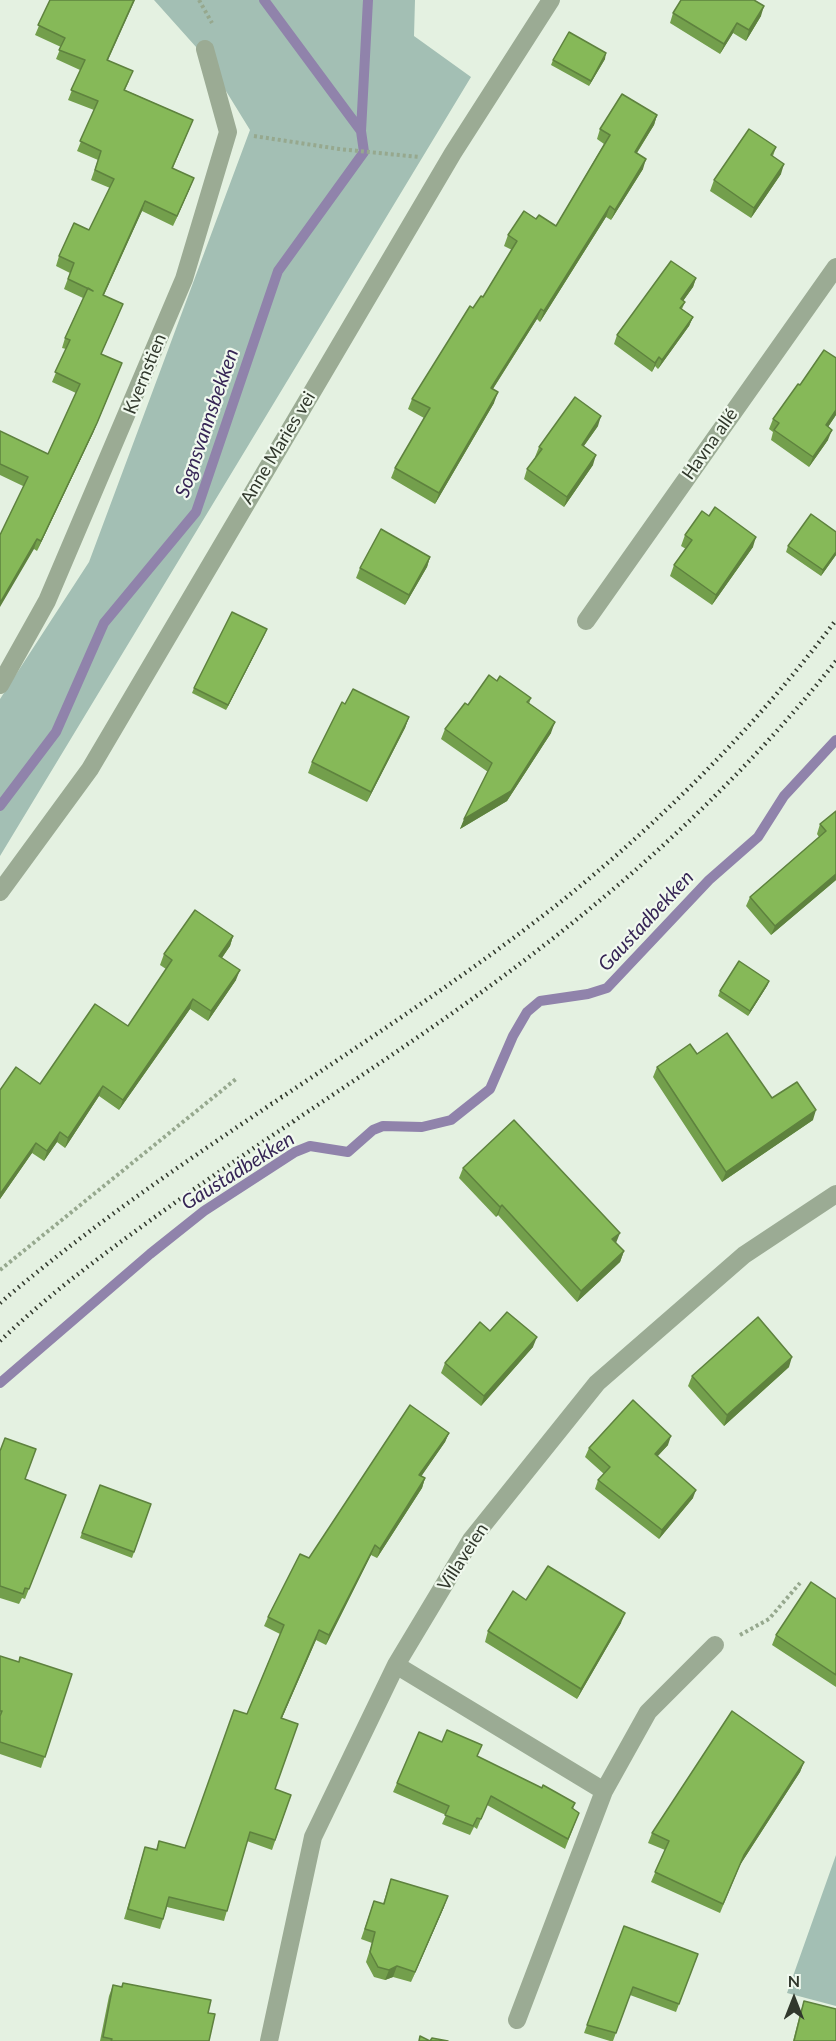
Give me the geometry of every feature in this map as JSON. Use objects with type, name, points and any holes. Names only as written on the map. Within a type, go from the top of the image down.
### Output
[{"type":"street","name":"Anne Maries vei","points":[[0,892],[90,769],[453,153],[551,0]]},
{"type":"street","points":[[205,49],[228,132]]},
{"type":"street","name":"Kvernstien","points":[[0,685],[48,601],[184,279],[228,132]]},
{"type":"street","name":"Havna allé","points":[[586,621],[836,267]]},
{"type":"street","name":"Villaveien","points":[[269,2041],[313,1837],[396,1665],[471,1540],[597,1383],[744,1255],[836,1194]]},
{"type":"street","points":[[517,2020],[604,1791],[648,1712],[715,1646]]},
{"type":"street","points":[[396,1665],[604,1791]]},
{"type":"path","points":[[228,132],[339,149],[383,153]]},
{"type":"path","points":[[0,1270],[236,1079]]},
{"type":"path","points":[[715,1646],[769,1619],[800,1583]]},
{"type":"green space","points":[[154,0],[415,0],[414,36],[471,77],[0,856],[0,699],[89,562],[250,130],[205,57]]},
{"type":"green space","points":[[836,1855],[836,2006],[787,1993]]},
{"type":"building","points":[[50,0],[134,0],[107,60],[133,71],[124,90],[193,120],[172,168],[194,178],[177,216],[145,201],[103,295],[123,304],[101,354],[122,363],[97,423],[41,541],[37,539],[0,603],[0,535],[28,477],[0,464],[0,431],[48,454],[80,384],[55,372],[70,340],[65,338],[88,288],[68,279],[74,263],[59,256],[74,223],[89,230],[114,179],[95,170],[101,151],[80,141],[98,101],[71,90],[85,60],[59,50],[65,38],[38,25]]},
{"type":"building","points":[[681,0],[754,0],[764,6],[749,30],[737,23],[724,44],[673,13]]},
{"type":"building","points":[[569,32],[606,53],[591,81],[553,60]]},
{"type":"building","points":[[622,94],[657,115],[635,152],[646,159],[615,210],[610,206],[544,311],[541,309],[491,388],[498,392],[439,493],[395,468],[430,408],[412,399],[470,306],[473,308],[481,296],[483,297],[517,241],[508,235],[524,211],[536,219],[539,215],[556,226],[610,135],[600,129]]},
{"type":"building","points":[[749,129],[776,147],[771,155],[784,164],[754,208],[714,180]]},
{"type":"building","points":[[671,261],[696,278],[681,299],[685,302],[680,308],[693,317],[662,360],[659,357],[655,363],[617,335]]},
{"type":"building","points":[[824,350],[836,358],[836,410],[826,425],[832,430],[813,457],[774,430],[779,423],[773,419]]},
{"type":"building","points":[[575,397],[601,416],[582,445],[596,455],[567,497],[527,469],[542,449],[539,447]]},
{"type":"building","points":[[715,507],[756,537],[716,595],[674,565],[692,540],[685,535],[702,511],[709,516]]},
{"type":"building","points":[[811,514],[836,532],[836,552],[823,570],[788,546]]},
{"type":"building","points":[[381,529],[430,557],[409,595],[360,568]]},
{"type":"building","points":[[232,612],[267,629],[228,705],[194,688]]},
{"type":"building","points":[[489,675],[497,681],[500,676],[531,698],[527,702],[555,722],[511,791],[464,819],[492,763],[445,729],[465,703],[468,705]]},
{"type":"building","points":[[353,689],[409,717],[371,792],[312,762],[342,702],[345,704]]},
{"type":"building","points":[[836,811],[836,874],[775,926],[750,897],[826,831],[820,824]]},
{"type":"building","points":[[195,910],[233,936],[219,956],[240,970],[211,1011],[193,999],[123,1100],[103,1086],[68,1138],[60,1132],[47,1151],[36,1143],[0,1194],[0,1090],[16,1067],[40,1084],[95,1004],[128,1026],[172,960],[164,954]]},
{"type":"building","points":[[739,961],[769,981],[750,1011],[720,991]]},
{"type":"building","points":[[727,1033],[772,1098],[797,1082],[816,1110],[726,1172],[657,1067],[690,1044],[697,1054]]},
{"type":"building","points":[[514,1120],[620,1233],[612,1239],[624,1251],[581,1291],[502,1205],[500,1207],[463,1168]]},
{"type":"building","points":[[507,1312],[537,1337],[484,1396],[445,1363],[480,1322],[490,1331]]},
{"type":"building","points":[[758,1317],[792,1357],[727,1415],[692,1376]]},
{"type":"building","points":[[633,1400],[671,1436],[655,1454],[696,1490],[662,1530],[598,1480],[610,1467],[589,1448]]},
{"type":"building","points":[[410,1405],[449,1433],[419,1475],[425,1478],[380,1549],[375,1545],[329,1635],[319,1630],[281,1718],[298,1724],[275,1789],[291,1795],[275,1840],[250,1832],[227,1911],[169,1897],[163,1919],[128,1909],[145,1847],[157,1850],[159,1841],[185,1848],[234,1710],[247,1714],[284,1625],[268,1617],[300,1554],[309,1558]]},
{"type":"building","points":[[5,1438],[36,1449],[25,1479],[66,1495],[29,1589],[25,1588],[23,1594],[0,1586],[0,1451]]},
{"type":"building","points":[[100,1485],[151,1504],[134,1552],[82,1533]]},
{"type":"building","points":[[548,1566],[625,1613],[581,1689],[488,1631],[513,1591],[526,1600]]},
{"type":"building","points":[[811,1582],[836,1599],[836,1675],[776,1635]]},
{"type":"building","points":[[0,1656],[19,1662],[20,1657],[72,1674],[45,1757],[0,1742],[2,1711],[0,1711]]},
{"type":"building","points":[[732,1711],[804,1762],[744,1855],[723,1904],[655,1872],[669,1841],[652,1833]]},
{"type":"building","points":[[447,1730],[482,1745],[477,1756],[542,1788],[543,1785],[575,1803],[572,1808],[579,1813],[568,1839],[491,1796],[481,1819],[477,1818],[473,1826],[445,1815],[449,1806],[397,1783],[419,1732],[442,1742]]},
{"type":"building","points":[[391,1879],[448,1896],[415,1972],[397,1966],[389,1970],[378,1967],[370,1952],[375,1932],[365,1929],[374,1901],[384,1904]]},
{"type":"building","points":[[624,1926],[698,1954],[679,2004],[633,1987],[616,2033],[587,2025]]},
{"type":"building","points":[[123,1983],[211,2000],[208,2013],[215,2014],[209,2041],[111,2041],[112,2039],[103,2037],[113,1985],[122,1987]]},
{"type":"building","points":[[804,2001],[836,2009],[836,2041],[794,2041]]},
{"type":"building","points":[[420,2036],[430,2041],[419,2041]]},
{"type":"building","points":[[432,2038],[448,2041],[430,2041]]},
{"type":"waterway","name":"Sognsvannsbekken","points":[[0,806],[56,732],[104,623],[196,512],[278,271],[364,152],[361,131],[264,0]]},
{"type":"waterway","name":"Sognsvannsbekken","points":[[361,131],[368,0]]},
{"type":"waterway","name":"Gaustadbekken","points":[[0,1383],[150,1254],[204,1211],[295,1152],[310,1146],[348,1152],[373,1130],[383,1126],[422,1127],[451,1120],[490,1089],[513,1036],[527,1012],[540,1001],[588,994],[607,988],[709,880],[758,837],[784,796],[836,740]]},
{"type":"railway","points":[[0,1303],[67,1248],[136,1197],[494,952],[601,869],[673,803],[742,733],[806,659],[836,620]]},
{"type":"railway","points":[[0,1341],[60,1289],[123,1240],[488,988],[596,904],[647,860],[745,765],[836,661]]}]
